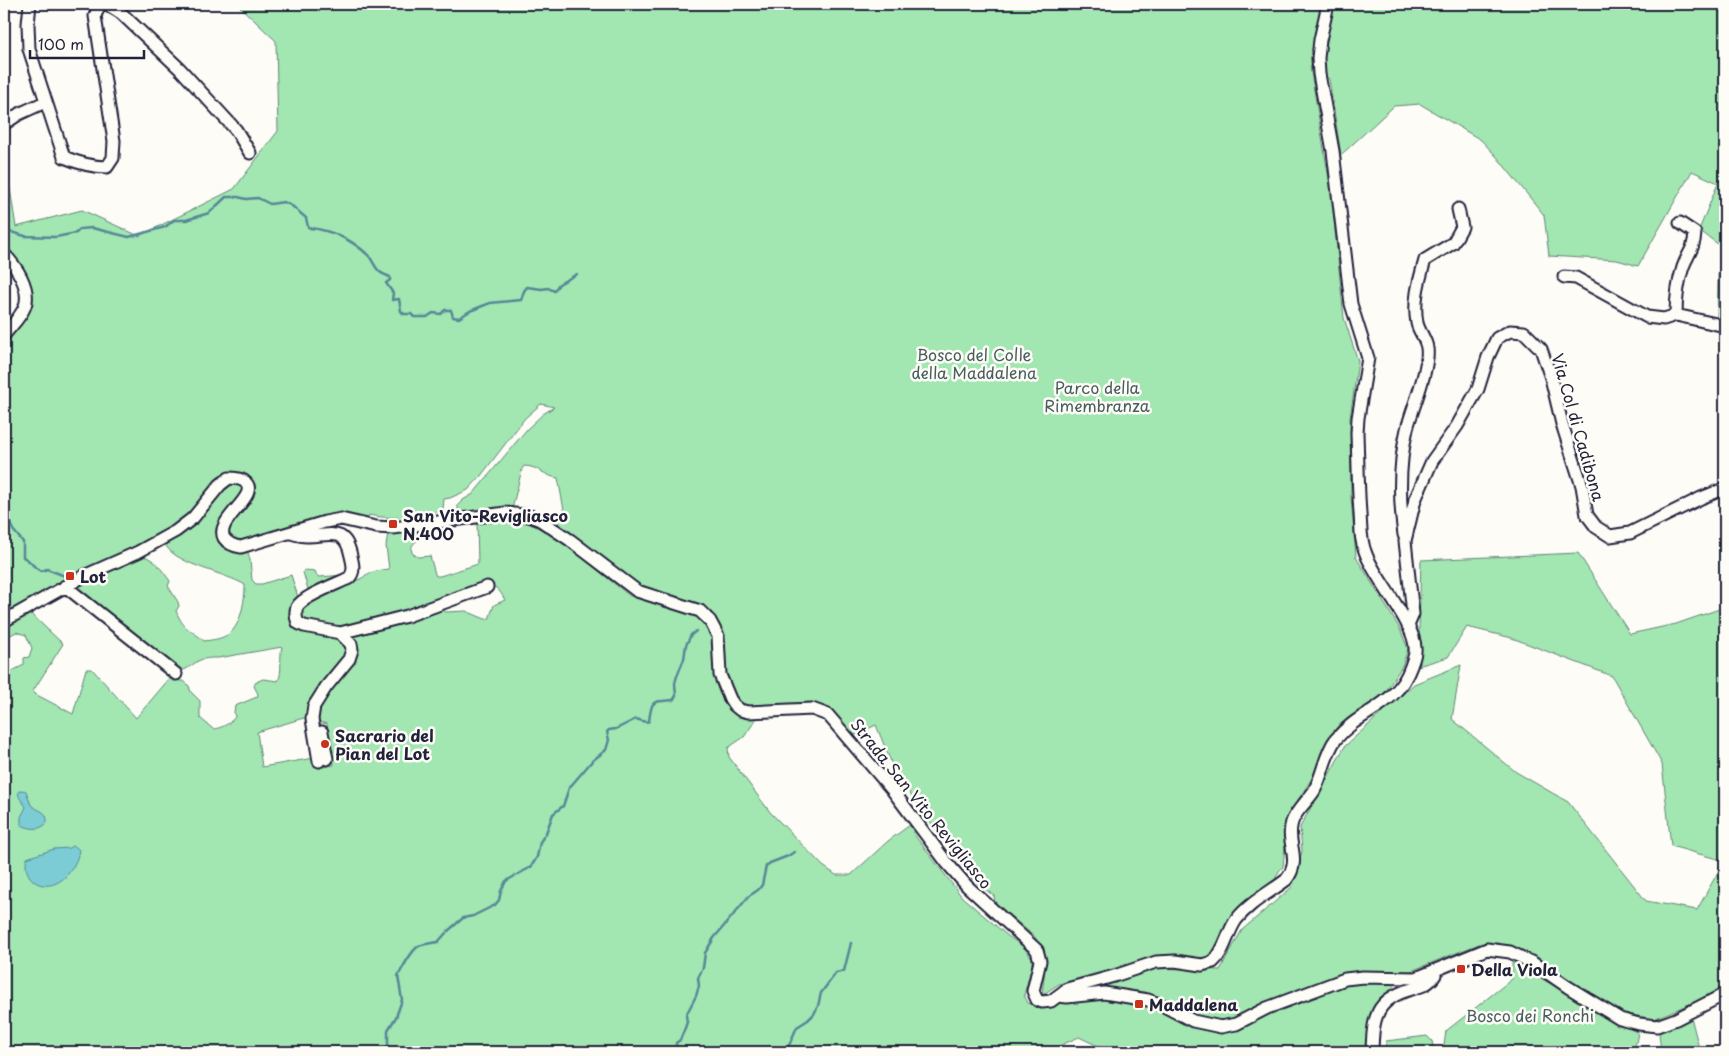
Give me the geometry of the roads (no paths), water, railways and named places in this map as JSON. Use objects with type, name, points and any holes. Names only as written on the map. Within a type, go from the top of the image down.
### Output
[{"type":"street","points":[[30,4],[28,24],[29,49],[64,157],[79,164],[107,167],[114,158],[114,142],[95,16],[100,4]]},
{"type":"street","points":[[106,4],[121,13],[180,69],[236,130],[250,153]]},
{"type":"street","points":[[1058,996],[1067,989],[1156,962],[1175,960],[1202,965],[1213,962],[1243,912],[1286,880],[1291,874],[1294,866],[1292,823],[1313,792],[1336,740],[1356,721],[1396,692],[1409,671],[1415,648],[1414,640],[1408,626],[1366,555],[1361,534],[1357,433],[1368,358],[1351,304],[1335,167],[1319,74],[1320,40],[1328,4]]},
{"type":"street","points":[[4,124],[19,114],[45,102]]},
{"type":"street","name":"Via Col di Cadibona","points":[[1408,626],[1413,614],[1400,507],[1402,469],[1407,431],[1424,374],[1427,348],[1417,324],[1415,295],[1425,260],[1453,243],[1462,228],[1458,209]]},
{"type":"street","points":[[1676,315],[1677,293],[1683,266],[1694,244],[1695,233],[1680,223]]},
{"type":"street","points":[[4,254],[21,276],[26,305],[20,316],[4,335]]},
{"type":"street","points":[[1564,277],[1576,278],[1647,317],[1664,320],[1676,315],[1725,326]]},
{"type":"street","name":"Via Col di Cadibona","points":[[1405,542],[1415,500],[1432,461],[1457,426],[1478,389],[1488,357],[1498,338],[1510,331],[1524,332],[1541,349],[1582,486],[1587,515],[1596,527],[1610,536],[1630,533],[1701,498],[1720,490],[1725,492]]},
{"type":"street","name":"Strada San Vito Revigliasco","points":[[4,621],[86,574],[145,549],[181,528],[193,518],[220,485],[229,478],[242,480],[248,489],[246,497],[225,522],[223,532],[227,541],[235,546],[246,546],[341,519],[376,527],[393,528],[506,512],[519,513],[540,520],[558,531],[637,591],[700,610],[710,620],[718,636],[720,675],[730,700],[740,710],[748,712],[812,710],[828,715],[893,791],[967,886],[1037,950],[1040,961],[1033,991],[1037,1000],[1047,1002],[1058,996],[1067,997],[1104,992],[1148,1000],[1193,1021],[1221,1027],[1236,1024],[1275,1005],[1345,979],[1363,977],[1410,979],[1424,976],[1486,949],[1510,952],[1532,963],[1620,1019],[1638,1024],[1657,1026],[1676,1019],[1725,994]]},
{"type":"street","name":"Strada San Vito Revigliasco","points":[[290,533],[303,536],[339,535],[347,541],[353,564],[352,575],[349,578],[308,598],[297,608],[298,623],[304,626],[340,633],[408,616],[487,587]]},
{"type":"street","points":[[65,586],[176,674]]},
{"type":"street","points":[[322,732],[323,760],[312,720],[317,699],[351,655],[351,644],[340,633]]},
{"type":"street","points":[[1372,1052],[1373,1025],[1380,1008],[1386,1001],[1398,993],[1427,984],[1435,975],[1435,970]]},
{"type":"water","points":[[19,791],[26,791],[31,805],[46,816],[47,823],[44,826],[28,828],[21,825],[21,817],[26,807],[19,796]]},
{"type":"water","points":[[72,846],[79,850],[78,855],[71,870],[59,882],[41,885],[36,883],[29,875],[26,864],[27,858],[54,849]]},
{"type":"waterway","points":[[4,230],[25,236],[56,237],[76,233],[80,229],[92,228],[129,237],[165,227],[174,220],[186,220],[209,213],[226,197],[258,198],[270,204],[284,202],[306,218],[308,227],[341,237],[363,250],[378,270],[390,277],[390,280],[386,283],[393,293],[392,300],[399,299],[401,311],[414,317],[427,317],[433,313],[441,314],[445,310],[451,310],[453,317],[459,318],[470,311],[490,303],[521,300],[527,287],[548,288],[554,291],[559,284],[577,274]]},
{"type":"waterway","points":[[4,518],[11,523],[13,530],[23,542],[23,557],[39,570],[47,569],[70,578]]},
{"type":"waterway","points":[[448,931],[463,918],[473,916],[495,905],[499,900],[506,881],[531,867],[537,857],[540,842],[546,833],[553,814],[563,806],[569,788],[592,761],[606,750],[609,740],[607,732],[636,719],[649,721],[651,708],[655,703],[673,700],[676,696],[675,683],[684,659],[686,645],[691,635],[696,631]]},
{"type":"waterway","points":[[671,1052],[676,1048],[676,1043],[680,1040],[685,1028],[687,1022],[686,1015],[699,986],[698,978],[703,968],[705,953],[714,938],[749,896],[762,885],[766,866],[794,852]]},
{"type":"waterway","points":[[384,1052],[388,1045],[388,1030],[396,1017],[402,1000],[398,976],[416,948],[438,942],[446,933]]},
{"type":"waterway","points":[[786,1052],[797,1027],[814,1014],[821,993],[836,973],[844,971],[851,943]]},
{"type":"place","name":"San Vito-Revigliasco N.400","points":[[393,524]]},
{"type":"place","name":"Lot","points":[[70,576]]},
{"type":"place","name":"Sacrario del Pian del Lot","points":[[325,744]]},
{"type":"place","name":"Della Viola","points":[[1461,969]]},
{"type":"place","name":"Maddalena","points":[[1139,1004]]},
{"type":"park label","name":"Bosco del Colle della Maddalena","points":[[974,363]]},
{"type":"park label","name":"Parco della Rimembranza","points":[[1097,396]]},
{"type":"park label","name":"Bosco dei Ronchi","points":[[1530,1015]]}]
